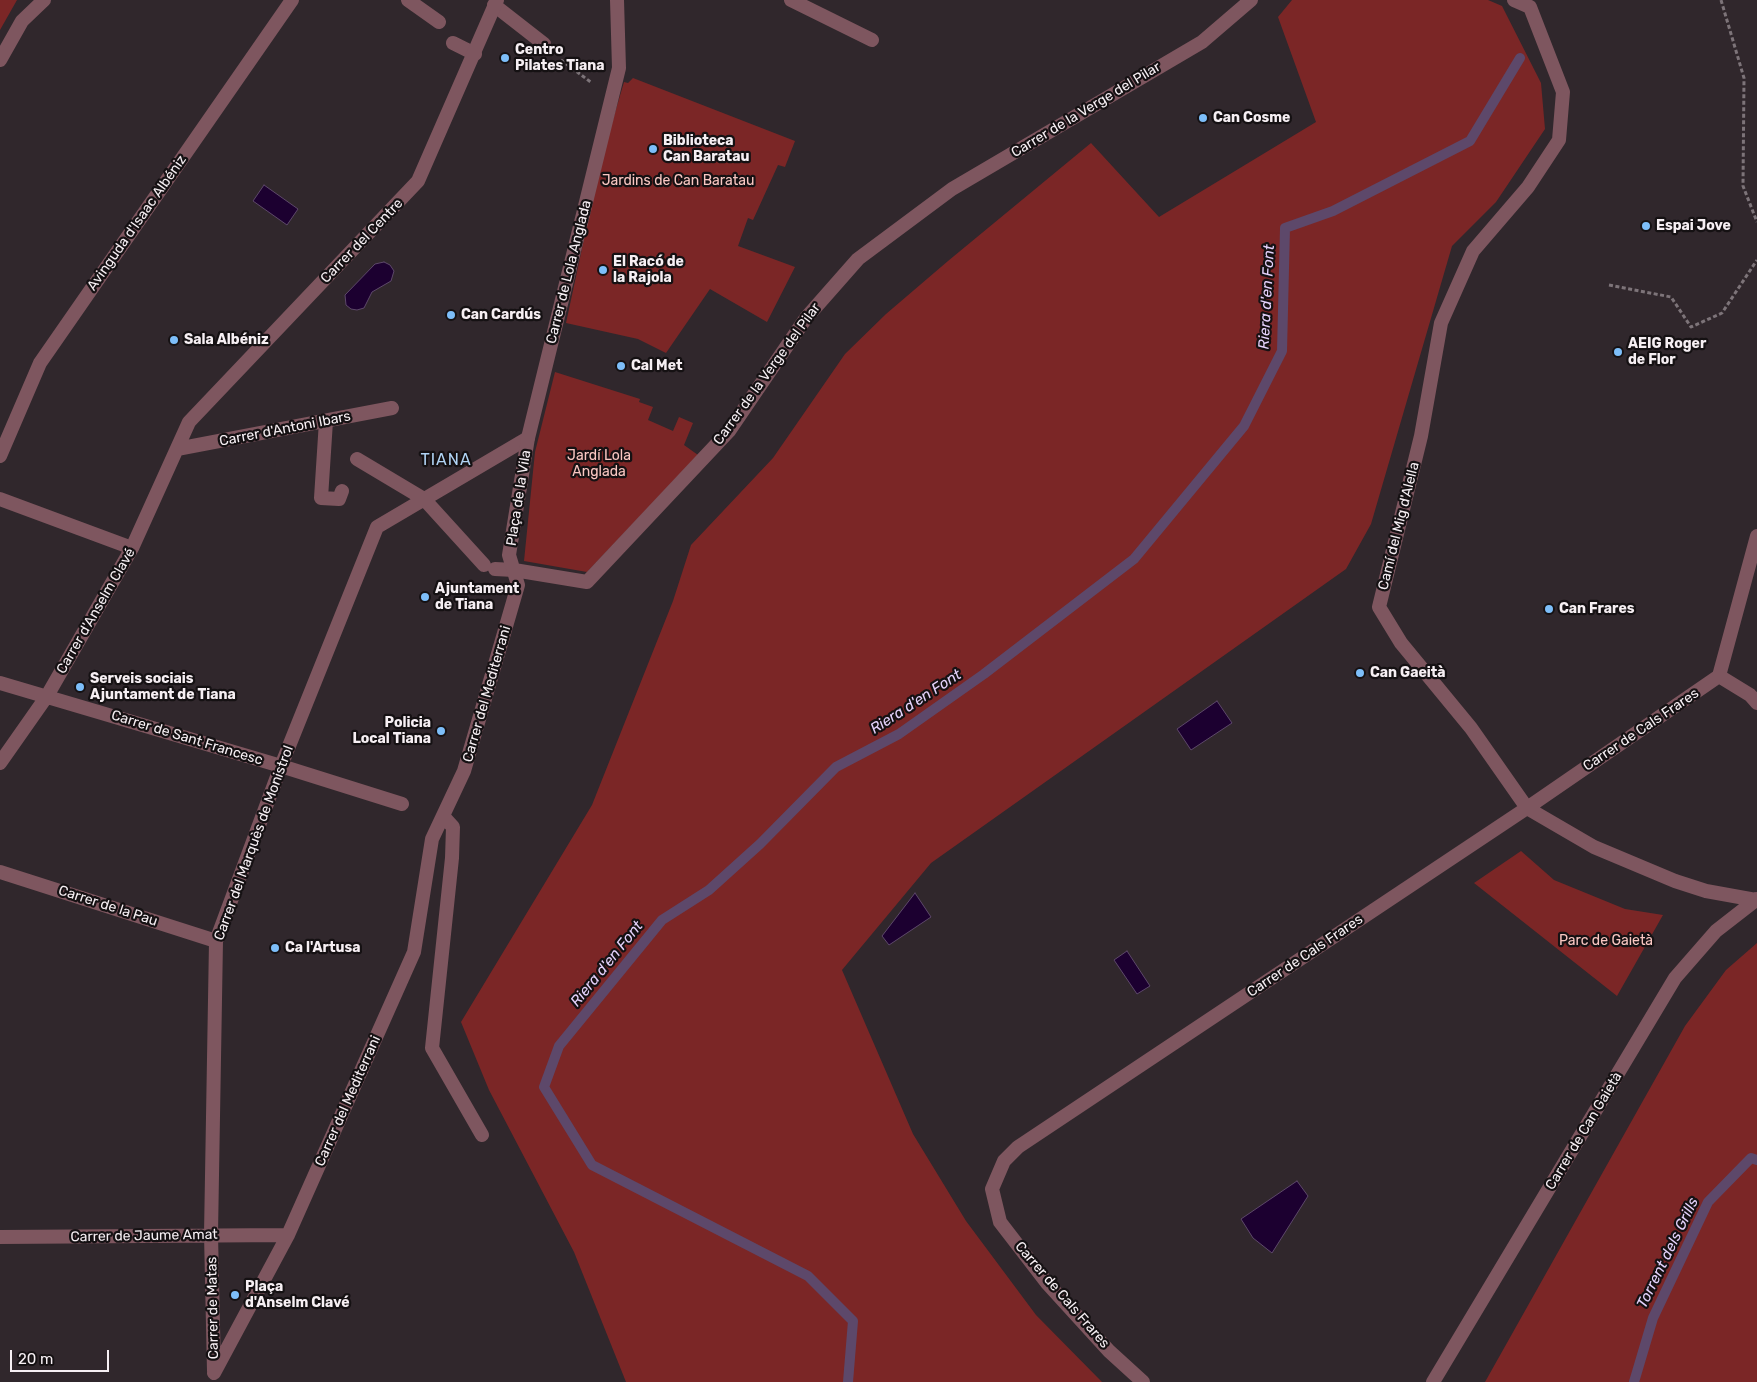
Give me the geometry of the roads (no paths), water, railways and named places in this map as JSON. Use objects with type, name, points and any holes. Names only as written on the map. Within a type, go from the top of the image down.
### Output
[{"type":"street","points":[[0,60],[22,21],[44,0]]},
{"type":"street","name":"Avinguda d'Isaac Albéniz","points":[[0,456],[40,362],[292,0]]},
{"type":"street","points":[[408,0],[439,22]]},
{"type":"street","name":"Carrer de Lola Anglada","points":[[546,367],[619,68],[620,28],[617,0]]},
{"type":"street","points":[[791,0],[872,40]]},
{"type":"street","name":"Carrer de la Verge del Pilar","points":[[514,570],[587,582],[729,431],[806,318],[858,259],[952,189],[1202,42],[1250,0]]},
{"type":"street","name":"Camí del Mig d'Alella","points":[[1514,0],[1530,7],[1563,92],[1559,140],[1528,187],[1473,251],[1441,323],[1421,436],[1378,607],[1401,643],[1471,728],[1528,808],[1594,847],[1675,881],[1706,891],[1756,900]]},
{"type":"street","points":[[496,2],[544,44]]},
{"type":"street","name":"Carrer del Centre","points":[[177,449],[189,422],[418,181],[475,54],[496,2]]},
{"type":"street","points":[[453,43],[475,54]]},
{"type":"street","name":"Plaça de la Vila","points":[[514,570],[509,555],[528,438],[546,367]]},
{"type":"street","name":"Carrer d'Antoni Ibars","points":[[177,449],[392,408]]},
{"type":"street","points":[[326,421],[321,498],[339,499],[342,491]]},
{"type":"street","name":"Plaça de la Vila","points":[[377,528],[528,438]]},
{"type":"street","name":"Carrer d'Anselm Clavé","points":[[0,763],[47,696],[132,548],[177,449]]},
{"type":"street","points":[[357,459],[424,499],[490,567],[514,570]]},
{"type":"street","points":[[0,500],[132,548]]},
{"type":"street","name":"Carrer del Marquès de Monistrol","points":[[211,1234],[216,941],[281,766],[377,528]]},
{"type":"street","points":[[1757,536],[1719,676],[1750,695],[1757,703]]},
{"type":"street","name":"Carrer del Mediterrani","points":[[214,1378],[288,1235],[414,952],[432,838],[464,771],[516,594],[518,585],[514,570]]},
{"type":"street","name":"Carrer de Cals Frares","points":[[1143,1382],[1110,1351],[1047,1283],[1000,1222],[992,1189],[1004,1161],[1018,1148],[1528,808],[1719,676]]},
{"type":"street","name":"Carrer de Sant Francesc","points":[[0,683],[281,766],[402,804]]},
{"type":"street","points":[[442,816],[453,827],[452,858],[442,932],[432,1048],[482,1135]]},
{"type":"street","name":"Carrer de la Pau","points":[[0,872],[216,941]]},
{"type":"street","name":"Carrer de Can Gaietà","points":[[1433,1382],[1675,978],[1716,931],[1756,900]]},
{"type":"street","name":"Carrer de Jaume Amat","points":[[0,1237],[211,1234],[288,1235]]},
{"type":"street","name":"Carrer de Matas","points":[[211,1234],[214,1378]]},
{"type":"waterway","name":"Riera d'en Font","points":[[848,1382],[853,1321],[808,1276],[592,1165],[544,1087],[559,1046],[662,920],[709,890],[760,844],[836,767],[899,734],[984,674],[1134,559],[1244,426],[1282,351],[1285,228],[1333,211],[1470,141],[1520,58]]},
{"type":"waterway","name":"Torrent dels Grills","points":[[1634,1382],[1653,1318],[1708,1202],[1751,1158],[1757,1160]]},
{"type":"place","name":"Centro Pilates Tiana","points":[[505,58]]},
{"type":"place","name":"Can Cosme","points":[[1203,118]]},
{"type":"place","name":"Biblioteca Can Baratau","points":[[653,149]]},
{"type":"place","name":"Espai Jove","points":[[1646,226]]},
{"type":"place","name":"El Racó de la Rajola","points":[[603,270]]},
{"type":"place","name":"Can Cardús","points":[[451,315]]},
{"type":"place","name":"Sala Albéniz","points":[[174,340]]},
{"type":"place","name":"AEIG Roger de Flor","points":[[1618,352]]},
{"type":"place","name":"Cal Met","points":[[621,366]]},
{"type":"place","name":"Ajuntament de Tiana","points":[[425,597]]},
{"type":"place","name":"Can Frares","points":[[1549,609]]},
{"type":"place","name":"Can Gaeità","points":[[1360,673]]},
{"type":"place","name":"Serveis sociais Ajuntament de Tiana","points":[[80,687]]},
{"type":"place","name":"Policia Local Tiana","points":[[441,731]]},
{"type":"place","name":"Ca l'Artusa","points":[[275,948]]},
{"type":"place","name":"Plaça d'Anselm Clavé","points":[[235,1295]]},
{"type":"district","name":"TIANA","points":[[446,460]]},
{"type":"park label","name":"Jardins de Can Baratau","points":[[678,181]]},
{"type":"park label","name":"Jardí Lola Anglada","points":[[599,464]]},
{"type":"park label","name":"Parc de Gaietà","points":[[1606,941]]}]
